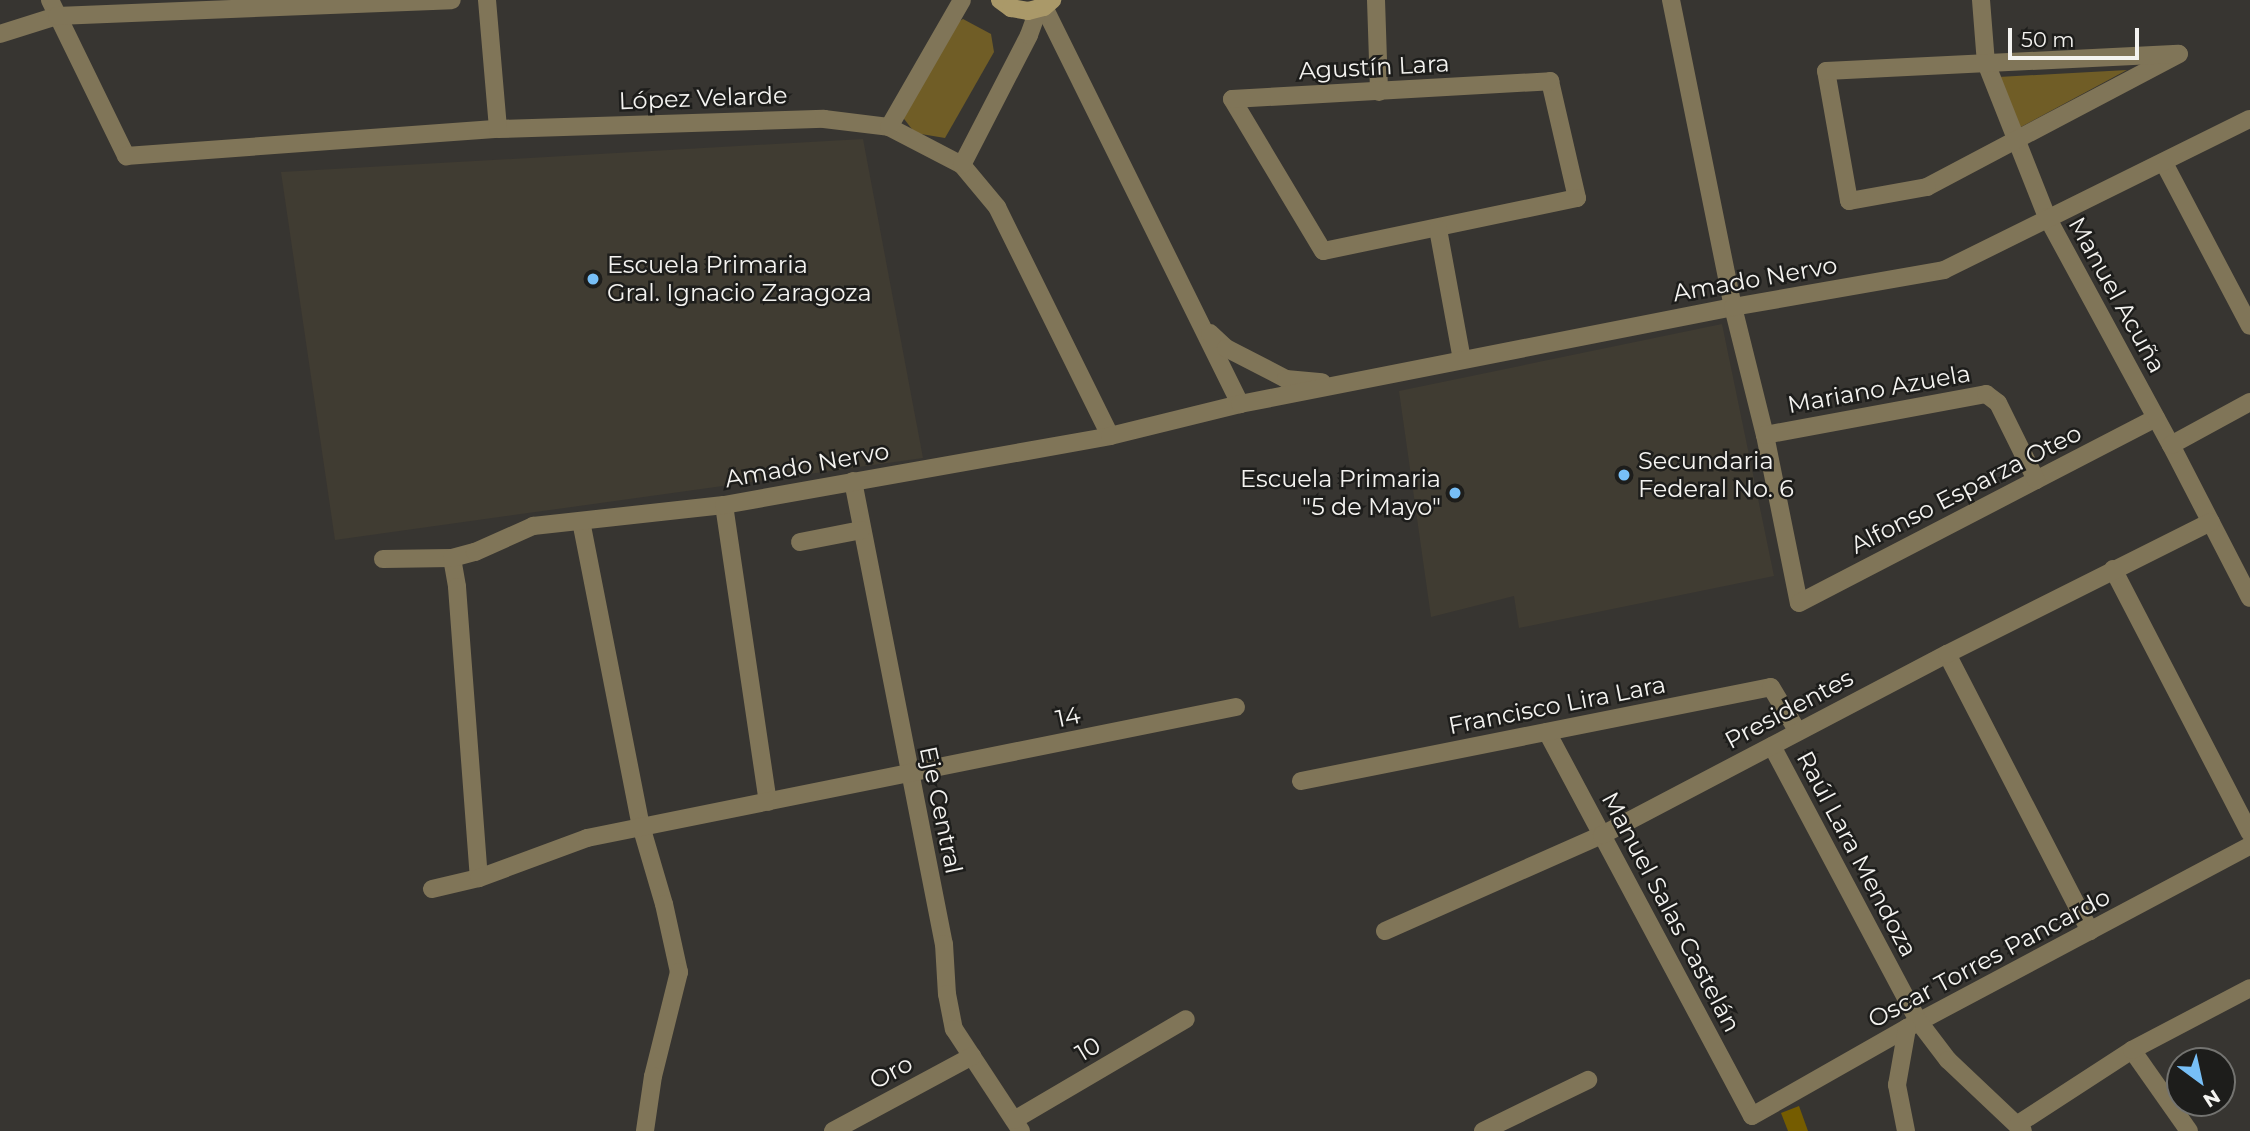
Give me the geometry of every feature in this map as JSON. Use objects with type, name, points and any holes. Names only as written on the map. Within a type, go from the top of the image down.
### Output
[{"type":"main road","points":[[1000,0],[1011,8],[1028,11],[1045,5]]},
{"type":"street","points":[[0,34],[54,8],[452,0]]},
{"type":"street","points":[[487,0],[498,130]]},
{"type":"street","points":[[889,127],[962,0]]},
{"type":"street","points":[[1376,0],[1379,92]]},
{"type":"street","points":[[1671,0],[1733,307],[1765,435]]},
{"type":"street","name":"Manuel Acuña","points":[[1982,0],[1986,64],[2047,218],[2211,523],[2243,566],[2250,598]]},
{"type":"street","points":[[962,165],[1045,5]]},
{"type":"street","points":[[1045,5],[1240,404]]},
{"type":"street","name":"López Velarde","points":[[54,8],[126,156],[498,130],[824,119],[889,127],[962,165],[997,207],[1110,436]]},
{"type":"street","points":[[2179,54],[1927,187],[1849,201],[1826,71],[1986,64],[2179,54]]},
{"type":"street","name":"Agustín Lara","points":[[1550,80],[1577,198],[1323,251],[1232,99],[1379,92],[1550,80]]},
{"type":"street","name":"Amado Nervo","points":[[383,559],[452,558],[475,552],[533,526],[724,505],[1110,436],[1240,404],[1733,307],[1944,270],[2250,119]]},
{"type":"street","points":[[2164,163],[2250,326]]},
{"type":"street","points":[[1438,229],[1462,360]]},
{"type":"street","points":[[1200,323],[1226,348],[1286,379],[1343,384]]},
{"type":"street","name":"Mariano Azuela","points":[[1765,435],[1986,394],[1998,403],[2036,480]]},
{"type":"street","points":[[2171,445],[2250,402]]},
{"type":"street","name":"Alfonso Esparza Oteo","points":[[1765,435],[1799,603],[2156,418]]},
{"type":"street","name":"Eje Central","points":[[853,481],[944,944],[947,994],[954,1029],[1017,1126]]},
{"type":"street","points":[[724,505],[768,802]]},
{"type":"street","points":[[581,522],[640,826],[664,904],[679,972],[653,1076],[645,1131]]},
{"type":"street","name":"Presidentes","points":[[1385,931],[1602,835],[1947,654],[2113,569],[2211,523]]},
{"type":"street","points":[[800,542],[861,530]]},
{"type":"street","points":[[452,558],[457,587],[479,878]]},
{"type":"street","points":[[2113,569],[2250,833]]},
{"type":"street","points":[[1947,654],[2090,931]]},
{"type":"street","name":"Francisco Lira Lara","points":[[1301,781],[1772,687],[1798,732]]},
{"type":"street","name":"14","points":[[432,889],[479,878],[587,838],[640,826],[909,775],[1236,707]]},
{"type":"street","name":"Manuel Salas Castelán","points":[[1547,732],[1752,1115]]},
{"type":"street","name":"Raúl Lara Mendoza","points":[[1772,746],[1913,1025],[2021,1128]]},
{"type":"street","name":"Oscar Torres Pancardo","points":[[1752,1115],[1913,1025],[2250,846]]},
{"type":"street","points":[[2021,1128],[2132,1050],[2250,988]]},
{"type":"street","name":"10","points":[[1017,1126],[1186,1019]]},
{"type":"street","points":[[1906,1131],[1897,1085],[1913,1025]]},
{"type":"street","points":[[2132,1050],[2189,1131]]},
{"type":"street","name":"Oro","points":[[833,1131],[972,1056]]},
{"type":"street","points":[[1483,1131],[1588,1080]]},
{"type":"shaded area","points":[[963,19],[991,34],[994,52],[945,138],[915,133],[901,115],[951,26]]},
{"type":"shaded area","points":[[2127,70],[2019,128],[1998,77]]},
{"type":"shaded area","name":"Escuela Primaria Gral. Ignacio Zaragoza","points":[[863,139],[923,458],[335,540],[281,172]]},
{"type":"shaded area","name":"Secundaria Federal No. 6","points":[[1722,324],[1774,576],[1519,628],[1514,596],[1431,617],[1399,391]]},
{"type":"building","points":[[1799,1106],[1808,1131],[1788,1131],[1781,1113]]},
{"type":"place","name":"Escuela Primaria Gral. Ignacio Zaragoza","points":[[593,279]]},
{"type":"place","name":"Secundaria Federal No. 6","points":[[1624,475]]},
{"type":"place","name":"Escuela Primaria \"5 de Mayo\"","points":[[1455,493]]}]
